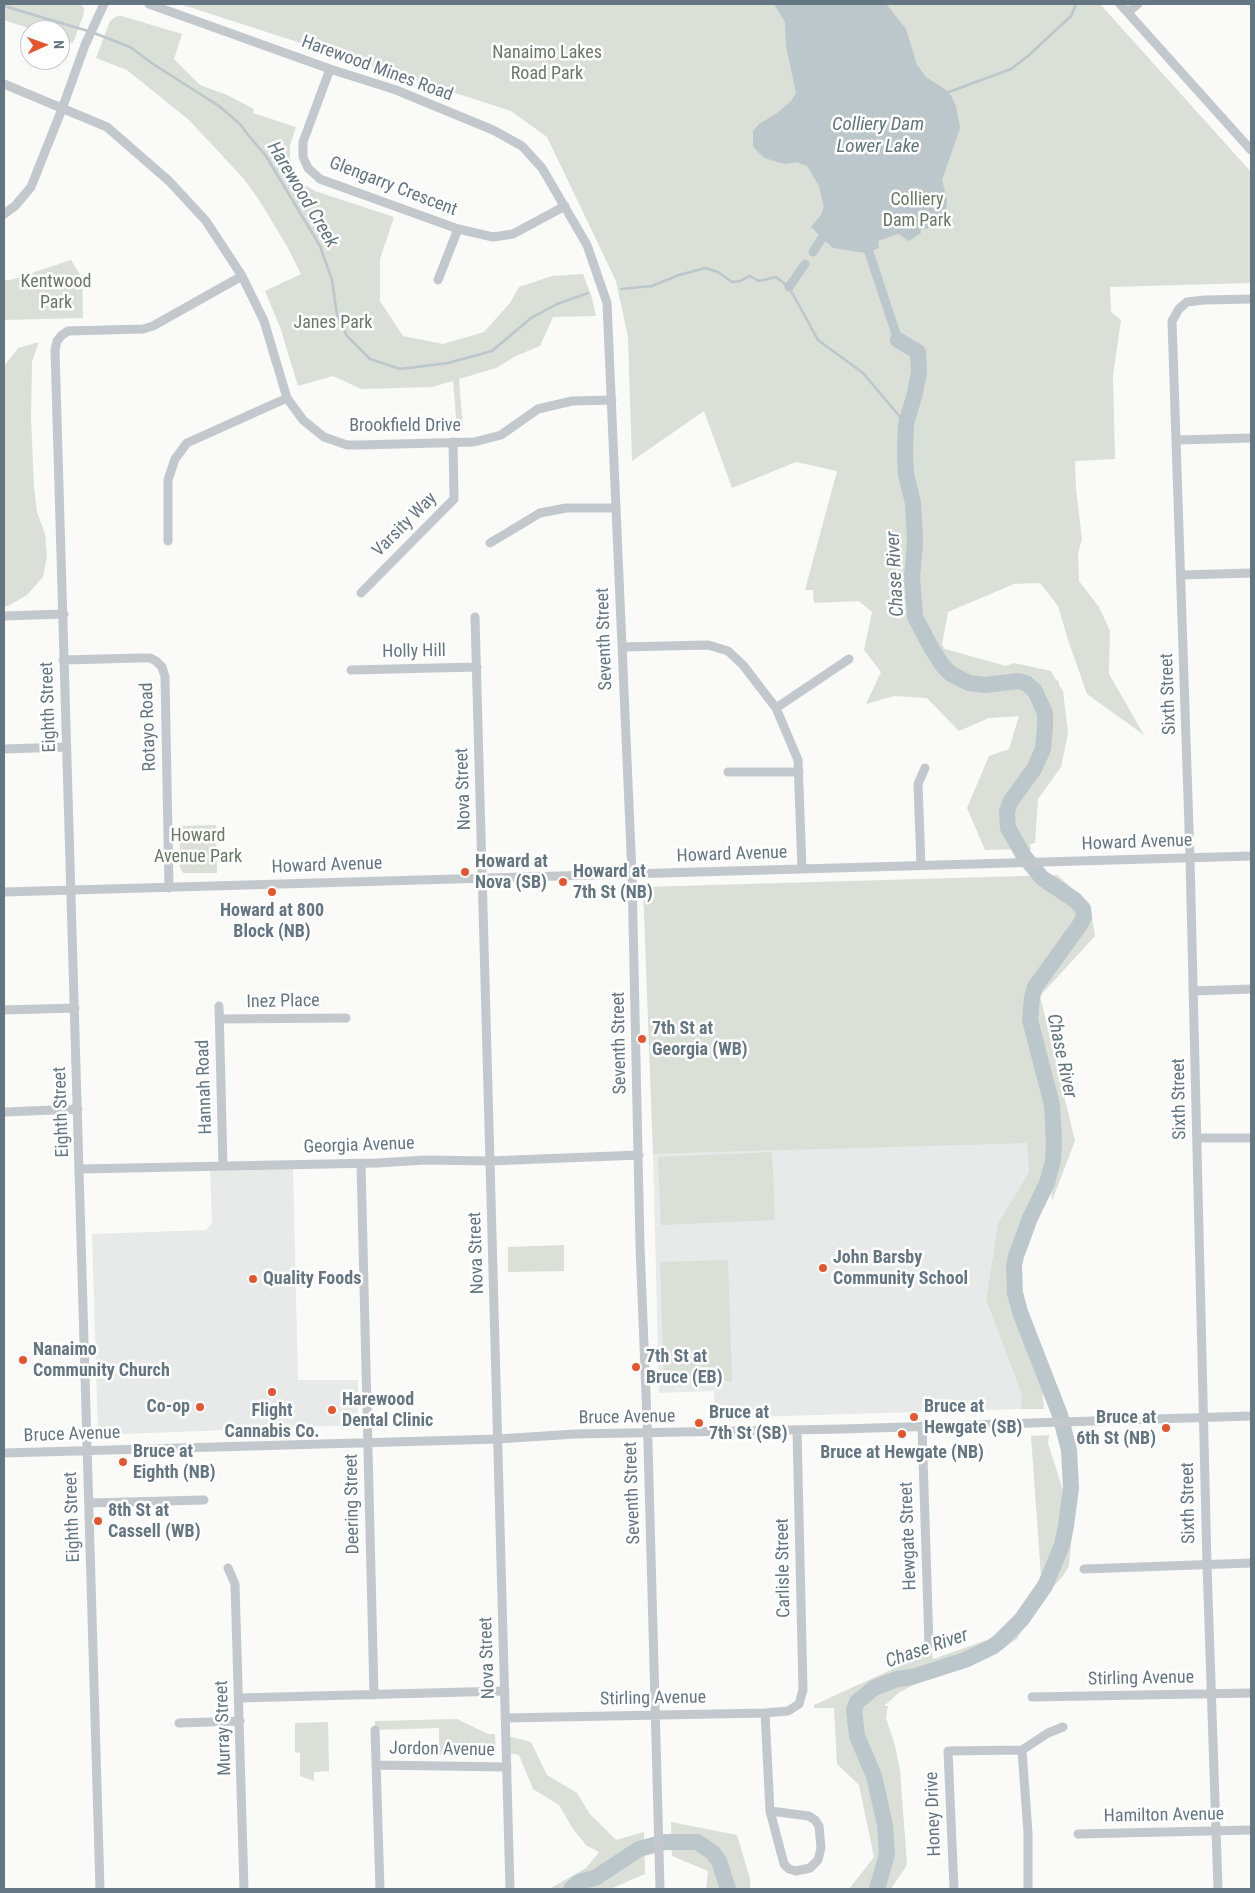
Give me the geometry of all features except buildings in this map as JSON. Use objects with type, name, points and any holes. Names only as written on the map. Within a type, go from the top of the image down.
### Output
[{"type":"street","points":[[4,214],[15,206],[30,187],[62,109],[84,45],[104,4]]},
{"type":"street","name":"Harewood Mines Road","points":[[149,4],[330,69],[396,90],[493,130],[522,146],[542,168],[565,206]]},
{"type":"street","points":[[1120,4],[1251,150]]},
{"type":"street","points":[[1128,12],[1138,4]]},
{"type":"street","name":"Glengarry Crescent","points":[[330,69],[303,142],[303,157],[308,168],[320,179],[458,229],[493,237],[513,234],[565,206]]},
{"type":"street","name":"Brookfield Drive","points":[[4,84],[107,127],[169,181],[206,221],[242,276],[264,321],[287,398],[303,420],[324,437],[347,445],[474,442],[502,435],[538,409],[572,401],[612,400]]},
{"type":"street","name":"Seventh Street","points":[[565,206],[587,244],[607,303],[632,874],[640,1246],[660,1889]]},
{"type":"street","points":[[438,280],[458,229]]},
{"type":"street","name":"Eighth Street","points":[[100,1889],[55,350],[57,342],[68,331],[143,329],[153,326],[242,276]]},
{"type":"street","name":"Sixth Street","points":[[1218,1889],[1207,1565],[1182,575],[1172,321],[1179,309],[1187,302],[1251,299]]},
{"type":"street","points":[[168,541],[168,480],[175,459],[186,443],[287,398]]},
{"type":"street","points":[[1177,440],[1251,438]]},
{"type":"street","name":"Varsity Way","points":[[361,593],[454,499],[453,442]]},
{"type":"street","points":[[490,543],[540,513],[566,508],[616,508]]},
{"type":"street","points":[[1182,575],[1251,573]]},
{"type":"street","points":[[4,616],[64,614]]},
{"type":"street","name":"Nova Street","points":[[475,617],[510,1889]]},
{"type":"street","points":[[622,647],[708,645],[728,651],[743,665],[776,708],[798,760],[802,869]]},
{"type":"street","name":"Rotayo Road","points":[[63,660],[150,658],[162,667],[165,677],[169,888]]},
{"type":"street","points":[[776,708],[849,659]]},
{"type":"street","name":"Holly Hill","points":[[351,670],[477,667]]},
{"type":"street","points":[[4,748],[66,747]]},
{"type":"street","points":[[921,865],[918,784],[925,768]]},
{"type":"street","points":[[728,772],[799,772]]},
{"type":"street","name":"Howard Avenue","points":[[4,892],[1251,856]]},
{"type":"street","points":[[1194,991],[1251,989]]},
{"type":"street","name":"Hannah Road","points":[[219,1006],[223,1166]]},
{"type":"street","points":[[4,1010],[75,1008]]},
{"type":"street","name":"Inez Place","points":[[219,1019],[346,1018]]},
{"type":"street","points":[[4,1112],[78,1110]]},
{"type":"street","points":[[1197,1138],[1251,1138]]},
{"type":"street","name":"Georgia Avenue","points":[[80,1169],[361,1164],[425,1160],[490,1161],[639,1155]]},
{"type":"street","name":"Deering Street","points":[[361,1164],[374,1695]]},
{"type":"street","name":"Bruce Avenue","points":[[4,1453],[575,1434],[647,1434],[1251,1416]]},
{"type":"street","name":"Hewgate Street","points":[[922,1426],[929,1645]]},
{"type":"street","name":"Carlisle Street","points":[[797,1430],[803,1690],[799,1704]]},
{"type":"street","points":[[89,1503],[204,1500]]},
{"type":"street","points":[[1084,1569],[1251,1564]]},
{"type":"street","name":"Murray Street","points":[[228,1568],[235,1584],[244,1889]]},
{"type":"street","points":[[239,1698],[505,1691]]},
{"type":"street","name":"Stirling Avenue","points":[[1032,1697],[1251,1693]]},
{"type":"street","name":"Stirling Avenue","points":[[506,1718],[765,1713],[788,1711],[799,1704]]},
{"type":"street","points":[[765,1713],[770,1811],[784,1864],[789,1870],[796,1871],[810,1868],[818,1860],[821,1848],[819,1826],[815,1820],[809,1816],[770,1811]]},
{"type":"street","points":[[179,1723],[240,1722]]},
{"type":"street","points":[[1028,1889],[1028,1833],[1022,1750],[1048,1733],[1063,1727]]},
{"type":"street","points":[[375,1730],[380,1889]]},
{"type":"street","name":"Honey Drive","points":[[954,1889],[948,1751],[1022,1750]]},
{"type":"street","name":"Jordon Avenue","points":[[376,1765],[507,1767]]},
{"type":"street","name":"Hamilton Avenue","points":[[1078,1834],[1251,1830]]},
{"type":"shaded area","name":"John Barsby Community School","points":[[1027,1142],[1029,1172],[998,1223],[986,1300],[1022,1395],[1020,1409],[715,1418],[714,1391],[659,1393],[653,1154]]},
{"type":"shaded area","points":[[293,1167],[298,1380],[358,1380],[358,1425],[98,1435],[92,1234],[206,1230],[212,1223],[210,1169]]},
{"type":"green space","points":[[4,4],[80,4],[84,8],[73,43],[70,42],[70,20],[20,20],[20,25],[4,20]]},
{"type":"green space","name":"Colliery Dam Park","points":[[180,4],[1100,4],[1251,172],[1251,283],[1110,287],[1111,312],[1121,320],[1113,376],[1115,459],[1075,461],[1076,489],[1082,539],[1078,554],[1079,581],[1099,607],[1110,631],[1109,674],[1144,735],[1087,694],[1058,606],[1040,583],[1014,584],[948,612],[942,645],[945,649],[1006,666],[1014,663],[1051,671],[1056,680],[1059,681],[1063,691],[1068,733],[1061,767],[1038,799],[1035,843],[1030,844],[1031,849],[985,850],[967,808],[989,756],[1009,749],[1019,716],[989,718],[959,731],[927,698],[894,696],[866,704],[881,672],[864,650],[872,612],[859,601],[814,603],[813,590],[805,590],[837,471],[796,462],[732,488],[704,411],[632,461],[628,337],[616,281],[547,137],[511,111]]},
{"type":"green space","name":"Janes Park","points":[[117,16],[182,34],[174,59],[200,85],[227,95],[254,109],[253,113],[296,127],[290,145],[290,158],[294,172],[302,183],[315,191],[394,217],[380,259],[380,301],[403,336],[443,344],[484,332],[510,303],[519,287],[552,276],[583,274],[596,316],[553,317],[540,346],[516,356],[496,368],[459,379],[463,430],[457,430],[453,381],[432,387],[361,389],[333,376],[298,386],[280,327],[265,291],[301,274],[288,248],[244,179],[189,120],[127,70],[96,58],[110,21]]},
{"type":"green space","name":"Kentwood Park","points":[[71,260],[82,278],[83,318],[4,320],[4,280],[11,280]]},
{"type":"green space","points":[[39,342],[32,362],[31,417],[34,488],[37,512],[45,534],[47,556],[43,577],[27,595],[8,606],[4,606],[4,366],[18,348]]},
{"type":"green space","name":"Howard Avenue Park","points":[[216,825],[217,873],[183,873],[180,867],[179,826]]},
{"type":"green space","points":[[1057,875],[1090,904],[1095,936],[1040,996],[1075,1141],[1052,1201],[1051,1182],[1018,1255],[1014,1279],[1014,1310],[1020,1328],[1037,1359],[1044,1409],[1020,1409],[1022,1395],[986,1300],[998,1223],[1029,1172],[1027,1143],[653,1154],[643,887]]},
{"type":"green space","points":[[772,1152],[775,1220],[661,1225],[658,1157]]},
{"type":"green space","points":[[564,1245],[564,1271],[508,1272],[508,1247]]},
{"type":"green space","points":[[728,1260],[732,1381],[664,1383],[660,1262]]},
{"type":"green space","points":[[1049,1435],[1048,1443],[1073,1522],[1069,1566],[1063,1576],[1035,1607],[1017,1639],[991,1656],[933,1675],[900,1692],[884,1706],[888,1706],[886,1718],[900,1770],[907,1865],[891,1889],[849,1889],[874,1857],[859,1785],[837,1764],[834,1708],[814,1708],[814,1705],[932,1651],[933,1659],[1001,1635],[1041,1577],[1031,1436]]},
{"type":"green space","points":[[457,1719],[488,1734],[495,1734],[496,1756],[439,1755],[439,1728],[375,1730],[375,1721]]},
{"type":"green space","points":[[328,1722],[329,1771],[314,1772],[314,1781],[300,1776],[300,1753],[295,1752],[295,1723]]},
{"type":"green space","points":[[508,1736],[531,1742],[547,1775],[577,1793],[589,1813],[616,1840],[644,1832],[645,1874],[610,1889],[549,1889],[586,1868],[599,1852],[587,1846],[573,1829],[559,1805],[533,1789],[519,1755],[509,1753]]},
{"type":"green space","points":[[671,1822],[737,1835],[750,1879],[750,1889],[706,1889],[708,1871],[672,1856]]},
{"type":"water","name":"Colliery Dam Lower Lake","points":[[774,4],[883,4],[888,6],[906,29],[917,65],[926,77],[949,92],[956,106],[960,128],[942,180],[947,200],[946,214],[926,229],[924,228],[920,231],[921,233],[909,241],[898,234],[878,241],[879,248],[865,253],[833,248],[811,227],[821,215],[824,207],[819,186],[807,166],[796,162],[786,164],[765,158],[753,146],[753,131],[759,124],[776,114],[791,101],[796,93],[786,46],[785,22]]},
{"type":"waterway","points":[[949,92],[1011,69],[1028,56],[1071,16],[1076,4]]},
{"type":"waterway","name":"Harewood Creek","points":[[4,6],[88,31]]},
{"type":"waterway","name":"Harewood Creek","points":[[94,33],[130,47],[219,106],[240,124],[266,156],[320,246],[332,280],[337,315],[347,336],[370,359],[400,369],[448,363],[492,351],[531,318],[557,304],[588,293]]},
{"type":"waterway","points":[[813,252],[822,238]]},
{"type":"waterway","name":"Chase River","points":[[869,252],[898,340]]},
{"type":"waterway","points":[[789,287],[805,264]]},
{"type":"waterway","name":"Harewood Creek","points":[[621,289],[652,286],[679,275],[705,268],[718,272],[732,282],[740,281],[750,276],[759,281],[776,277],[789,287],[818,340],[863,373],[906,424]]},
{"type":"waterway","name":"Chase River","points":[[877,1889],[887,1854],[885,1825],[874,1776],[857,1736],[854,1710],[857,1702],[874,1688],[897,1679],[912,1677],[965,1660],[1000,1641],[1022,1619],[1045,1586],[1062,1545],[1071,1488],[1069,1450],[1060,1415],[1020,1312],[1015,1293],[1014,1266],[1030,1218],[1047,1183],[1053,1161],[1052,1105],[1030,1020],[1032,997],[1035,987],[1084,917],[1083,909],[1075,900],[1042,878],[1024,856],[1008,828],[1007,812],[1010,802],[1034,769],[1043,749],[1045,713],[1035,691],[1026,683],[1018,681],[985,685],[969,683],[951,674],[943,666],[932,649],[915,617],[912,577],[915,542],[913,503],[906,474],[905,452],[906,424],[919,372],[918,352],[898,340]]},
{"type":"waterway","name":"Chase River","points":[[571,1889],[579,1882],[595,1878],[639,1849],[665,1842],[697,1842],[712,1852],[719,1861],[728,1889]]},
{"type":"place","name":"Howard at Nova (SB)","points":[[465,872]]},
{"type":"place","name":"Howard at 7th St (NB)","points":[[563,882]]},
{"type":"place","name":"Howard at 800 Block (NB)","points":[[272,892]]},
{"type":"place","name":"7th St at Georgia (WB)","points":[[642,1039]]},
{"type":"place","name":"John Barsby Community School","points":[[823,1268]]},
{"type":"place","name":"Quality Foods","points":[[253,1279]]},
{"type":"place","name":"Nanaimo Community Church","points":[[23,1360]]},
{"type":"place","name":"7th St at Bruce (EB)","points":[[636,1367]]},
{"type":"place","name":"Flight Cannabis Co.","points":[[272,1392]]},
{"type":"place","name":"Co-op","points":[[200,1407]]},
{"type":"place","name":"Harewood Dental Clinic","points":[[332,1410]]},
{"type":"place","name":"Bruce at Hewgate (SB)","points":[[914,1417]]},
{"type":"place","name":"Bruce at 7th St (SB)","points":[[699,1423]]},
{"type":"place","name":"Bruce at 6th St (NB)","points":[[1166,1428]]},
{"type":"place","name":"Bruce at Hewgate (NB)","points":[[902,1434]]},
{"type":"place","name":"Bruce at Eighth (NB)","points":[[123,1462]]},
{"type":"place","name":"8th St at Cassell (WB)","points":[[98,1521]]},
{"type":"park label","name":"Nanaimo Lakes Road Park","points":[[547,63]]}]
